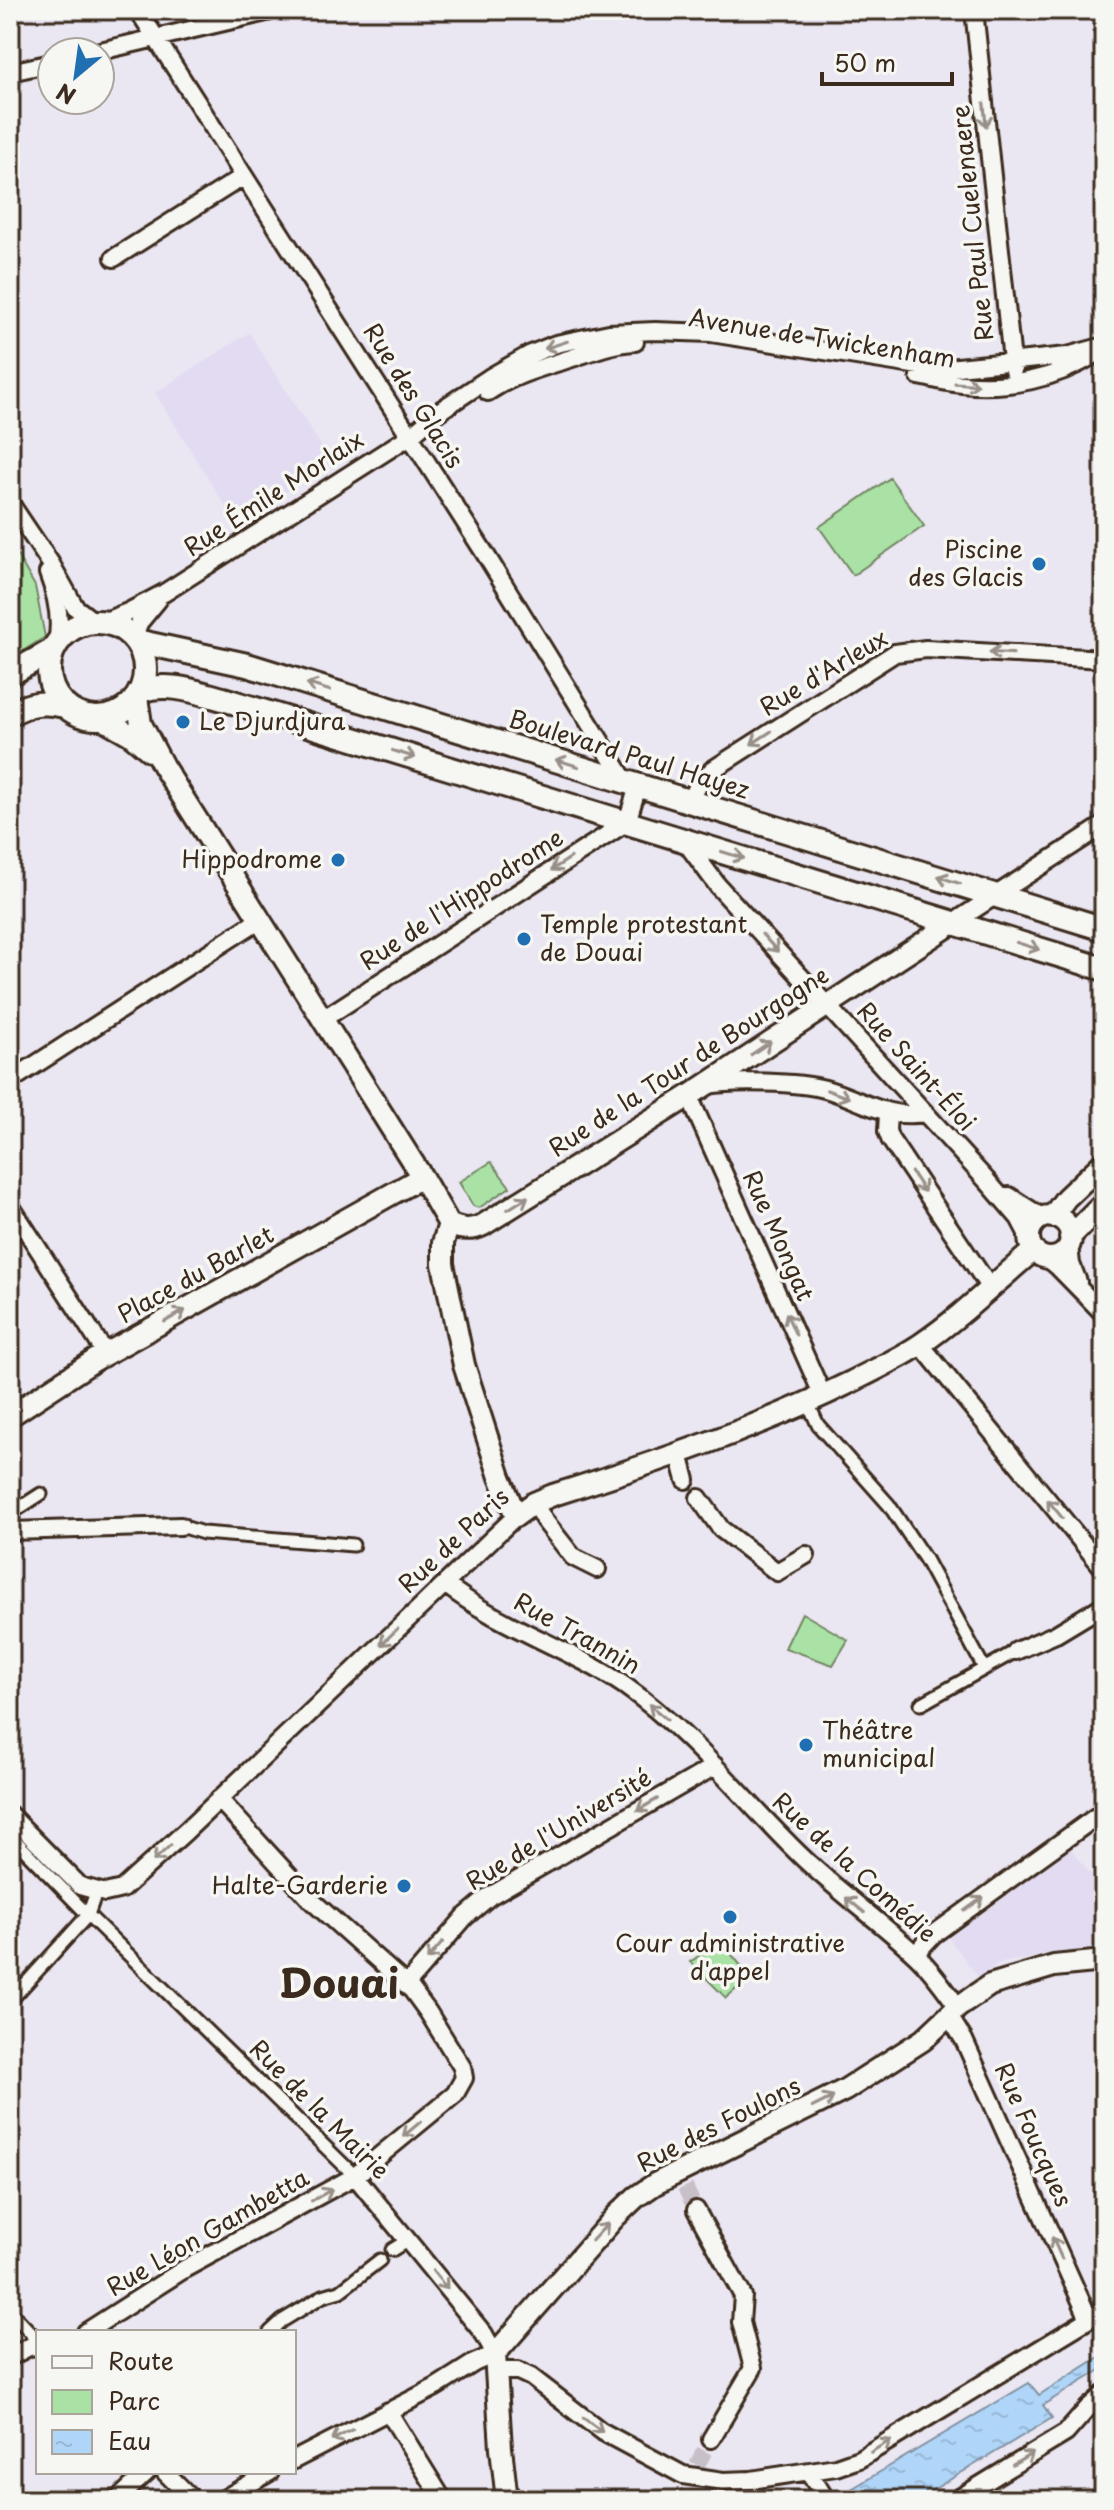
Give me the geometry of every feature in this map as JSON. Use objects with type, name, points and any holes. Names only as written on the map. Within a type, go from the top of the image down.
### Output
[{"type":"main road","points":[[10,674],[55,646],[75,626],[98,622],[118,626],[135,640],[142,651],[145,668],[138,694]]},
{"type":"main road","name":"Boulevard Paul Hayez","points":[[135,640],[247,665],[1104,929]]},
{"type":"main road","points":[[55,646],[48,666],[54,693],[65,706],[79,715],[101,718],[121,712],[138,694],[159,686],[202,694],[1104,969]]},
{"type":"main road","points":[[10,714],[33,704],[65,706]]},
{"type":"street","name":"Rue des Glacis","points":[[138,10],[632,784]]},
{"type":"street","points":[[116,47],[275,10]]},
{"type":"street","name":"Rue Paul Cuelenaere","points":[[974,10],[1015,383]]},
{"type":"street","points":[[10,72],[36,66]]},
{"type":"street","points":[[114,258],[244,176]]},
{"type":"street","name":"Avenue de Twickenham","points":[[410,436],[449,405],[529,355],[556,344],[609,333],[711,333],[938,369],[1079,354],[1104,347]]},
{"type":"street","name":"Avenue de Twickenham","points":[[410,436],[439,423],[523,373],[607,346],[626,343],[665,340],[705,342],[958,384],[983,385],[1015,383],[1067,370],[1104,347]]},
{"type":"street","name":"Rue Émile Morlaix","points":[[98,622],[164,593],[410,436]]},
{"type":"street","points":[[10,503],[51,564],[75,607],[98,622]]},
{"type":"street","points":[[31,535],[53,586],[58,615],[55,646]]},
{"type":"street","name":"Rue Émile Morlaix","points":[[135,640],[139,623],[164,593]]},
{"type":"street","name":"Rue d'Arleux","points":[[690,801],[712,770],[895,653],[941,649],[1104,659]]},
{"type":"street","points":[[138,694],[141,724],[163,766],[449,1224],[443,1243],[443,1264],[464,1365],[500,1477],[516,1516]]},
{"type":"street","points":[[101,718],[139,742],[163,766]]},
{"type":"street","points":[[627,822],[632,784]]},
{"type":"street","name":"Rue de l'Hippodrome","points":[[323,1019],[627,822]]},
{"type":"street","points":[[953,923],[1104,825]]},
{"type":"street","name":"Rue Saint-Éloi","points":[[684,840],[718,886],[988,1182],[1019,1218],[1036,1248],[1088,1296]]},
{"type":"street","points":[[10,1081],[259,920]]},
{"type":"street","name":"Rue de la Tour de Bourgogne","points":[[449,1224],[470,1230],[483,1225],[698,1090],[953,923]]},
{"type":"street","points":[[698,1090],[736,1082],[815,1087],[888,1113],[904,1116],[925,1113]]},
{"type":"street","name":"Rue Mongat","points":[[698,1090],[815,1399]]},
{"type":"street","points":[[888,1113],[890,1139],[990,1288]]},
{"type":"street","points":[[1104,1162],[1047,1217],[1034,1224],[1036,1248],[1059,1255],[1104,1203]]},
{"type":"street","name":"Place du Barlet","points":[[10,1205],[106,1354],[422,1177]]},
{"type":"street","name":"Rue Saint-Éloi","points":[[988,1182],[1047,1217]]},
{"type":"street","points":[[1047,1217],[1066,1224],[1075,1276],[1104,1314]]},
{"type":"street","name":"Rue de Paris","points":[[96,1892],[113,1892],[125,1886],[516,1516],[534,1503],[679,1454],[815,1399],[921,1345],[1036,1248]]},
{"type":"street","points":[[921,1345],[1104,1569]]},
{"type":"street","points":[[10,1416],[106,1354]]},
{"type":"street","points":[[815,1399],[818,1425],[889,1505],[925,1559],[984,1668]]},
{"type":"street","points":[[679,1454],[686,1480]]},
{"type":"street","points":[[10,1514],[41,1494]]},
{"type":"street","points":[[699,1498],[721,1529],[777,1572],[806,1555]]},
{"type":"street","points":[[534,1503],[573,1557],[597,1569]]},
{"type":"street","points":[[10,1531],[181,1526],[203,1533],[353,1545]]},
{"type":"street","name":"Rue Trannin","points":[[445,1584],[477,1607],[600,1669],[656,1709],[715,1766]]},
{"type":"street","points":[[921,1704],[1016,1651],[1056,1634],[1104,1605]]},
{"type":"street","name":"Rue de la Comédie","points":[[715,1766],[751,1807],[829,1883],[915,1954],[954,2012]]},
{"type":"street","name":"Rue de l'Université","points":[[406,1985],[465,1917],[490,1896],[715,1766]]},
{"type":"street","points":[[219,1799],[312,1901],[406,1985]]},
{"type":"street","points":[[915,1954],[934,1934],[1104,1811]]},
{"type":"street","points":[[10,1815],[76,1882],[96,1892],[88,1915],[10,2001]]},
{"type":"street","name":"Rue de la Mairie","points":[[10,1835],[355,2176],[484,2334],[496,2363]]},
{"type":"street","name":"Rue des Foulons","points":[[496,2363],[616,2216],[636,2197],[681,2180],[845,2090],[923,2040],[981,1990],[1054,1966],[1104,1961]]},
{"type":"street","name":"Rue Léon Gambetta","points":[[89,2330],[205,2257],[355,2176],[455,2094],[464,2078],[462,2067],[428,2012],[406,1985]]},
{"type":"street","name":"Rue Foucques","points":[[954,2012],[964,2040],[1100,2314]]},
{"type":"street","points":[[696,2210],[743,2296],[741,2322],[753,2368],[711,2439]]},
{"type":"street","points":[[392,2250],[408,2240]]},
{"type":"street","points":[[272,2330],[323,2296],[340,2291],[380,2260]]},
{"type":"street","points":[[10,2311],[31,2333],[36,2344]]},
{"type":"street","points":[[296,2459],[436,2387],[469,2366],[496,2363],[531,2377],[593,2426],[673,2470],[741,2481],[809,2472],[859,2459],[1100,2314]]},
{"type":"street","points":[[10,2357],[36,2346]]},
{"type":"street","points":[[496,2363],[507,2500]]},
{"type":"street","points":[[956,2500],[1066,2433],[1104,2394]]},
{"type":"street","points":[[388,2411],[443,2500]]},
{"type":"street","points":[[809,2472],[826,2500]]},
{"type":"street","points":[[117,2500],[145,2474]]},
{"type":"street","points":[[167,2474],[193,2500]]},
{"type":"street","points":[[222,2500],[267,2474]]},
{"type":"shaded area","points":[[249,333],[332,463],[236,523],[155,393]]},
{"type":"shaded area","points":[[1070,1848],[1104,1891],[1104,1946],[998,1963],[979,1978],[949,1938]]},
{"type":"green space","points":[[890,478],[924,526],[853,575],[819,527]]},
{"type":"green space","points":[[10,543],[35,586],[45,637],[10,659]]},
{"type":"green space","points":[[491,1162],[510,1187],[479,1208],[473,1206],[459,1182]]},
{"type":"green space","points":[[802,1613],[848,1640],[833,1665],[785,1648]]},
{"type":"green space","points":[[721,1941],[750,1977],[726,1998],[690,1962]]},
{"type":"water","points":[[1104,2354],[1104,2368],[1043,2405],[1052,2418],[916,2500],[847,2500],[843,2494],[1029,2383],[1039,2395]]},
{"type":"tunnel","points":[[685,2187],[696,2210]]},
{"type":"tunnel","points":[[697,2465],[711,2439]]},
{"type":"place","name":"Piscine des Glacis","points":[[1039,564]]},
{"type":"place","name":"Le Djurdjura","points":[[183,722]]},
{"type":"place","name":"Hippodrome","points":[[338,860]]},
{"type":"place","name":"Temple protestant de Douai","points":[[524,939]]},
{"type":"place","name":"Théâtre municipal","points":[[806,1745]]},
{"type":"place","name":"Halte-Garderie","points":[[404,1886]]},
{"type":"place","name":"Cour administrative d'appel","points":[[730,1917]]},
{"type":"district","name":"Douai","points":[[339,1984]]}]
